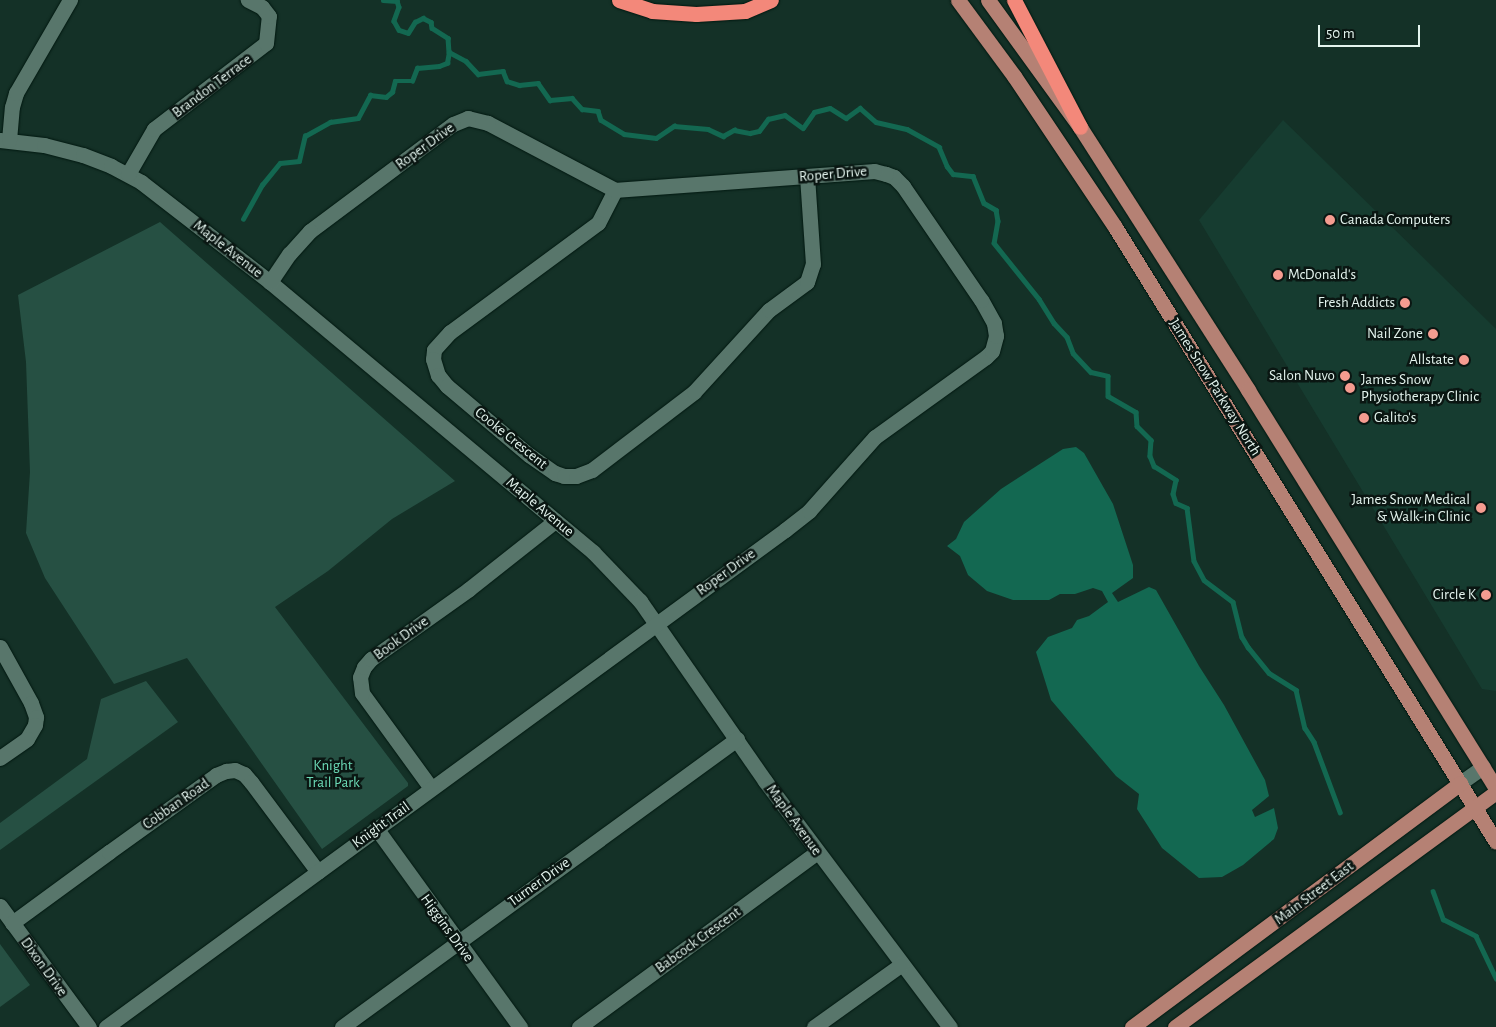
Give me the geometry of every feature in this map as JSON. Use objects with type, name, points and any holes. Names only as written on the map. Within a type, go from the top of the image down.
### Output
[{"type":"highway","points":[[619,0],[652,11],[696,14],[745,11],[771,0]]},
{"type":"highway","points":[[1014,0],[1080,127]]},
{"type":"main road","name":"James Snow Parkway North","points":[[958,0],[1014,76],[1115,227],[1496,842]]},
{"type":"main road","name":"James Snow Parkway North","points":[[988,0],[1080,127],[1486,761],[1496,790]]},
{"type":"main road","name":"Main Street East","points":[[1132,1027],[1460,783]]},
{"type":"main road","name":"Main Street East","points":[[1175,1027],[1496,790]]},
{"type":"street","points":[[4,140],[16,93],[70,0]]},
{"type":"street","name":"Brandon Terrace","points":[[128,174],[154,129],[266,43],[269,16],[262,7],[248,0]]},
{"type":"street","name":"Roper Drive","points":[[270,282],[289,254],[310,231],[453,124],[468,118],[488,123],[615,190],[874,171],[894,178],[921,213],[994,323],[996,336],[992,351],[875,437],[809,511],[655,623]]},
{"type":"street","name":"Maple Avenue","points":[[4,140],[44,145],[83,155],[128,174],[141,182],[270,282],[593,552],[640,601],[817,852],[950,1027]]},
{"type":"street","name":"Cooke Crescent","points":[[615,190],[598,223],[450,332],[434,350],[435,366],[438,375],[447,386],[529,455],[555,473],[564,476],[576,476],[592,470],[694,392],[769,310],[807,282],[813,264],[807,177]]},
{"type":"street","name":"Book Drive","points":[[432,788],[362,693],[360,677],[364,667],[372,658],[469,589],[555,521]]},
{"type":"street","name":"Knight Trail","points":[[106,1027],[655,623]]},
{"type":"street","points":[[0,648],[32,703],[36,717],[36,725],[27,739],[0,758]]},
{"type":"street","name":"Turner Drive","points":[[342,1027],[737,739]]},
{"type":"street","name":"Main Street East","points":[[1460,783],[1486,761]]},
{"type":"street","name":"Cobban Road","points":[[12,923],[178,802],[226,771],[235,770],[244,774],[318,872]]},
{"type":"street","name":"Higgins Drive","points":[[376,828],[520,1027]]},
{"type":"street","name":"Babcock Crescent","points":[[579,1027],[817,852]]},
{"type":"street","name":"Dixon Drive","points":[[0,906],[89,1027]]},
{"type":"street","points":[[818,1026],[902,964]]},
{"type":"shaded area","points":[[1283,120],[1496,329],[1496,691],[1482,689],[1199,220]]},
{"type":"shaded area","points":[[1076,447],[1084,453],[1113,504],[1133,565],[1133,578],[1112,593],[1118,602],[1149,587],[1156,590],[1199,666],[1224,705],[1265,780],[1269,796],[1252,810],[1255,817],[1274,808],[1278,828],[1274,839],[1243,865],[1222,877],[1199,878],[1162,848],[1137,809],[1139,794],[1116,776],[1051,700],[1036,652],[1048,637],[1072,628],[1077,620],[1089,616],[1108,602],[1102,591],[1093,588],[1075,594],[1060,594],[1049,600],[1013,600],[987,591],[968,575],[960,556],[947,546],[956,539],[964,522],[1001,489],[1063,449]]},
{"type":"green space","name":"Knight Trail Park","points":[[160,222],[455,481],[392,519],[328,571],[275,607],[408,783],[408,786],[322,849],[187,658],[114,684],[45,578],[26,533],[30,472],[26,362],[18,295]]},
{"type":"green space","points":[[146,681],[178,722],[0,850],[0,823],[87,759],[101,699]]},
{"type":"green space","points":[[0,944],[30,985],[0,1007]]},
{"type":"waterway","points":[[383,0],[397,1],[399,7],[394,21],[399,30],[408,33],[415,22],[423,18],[431,22],[432,28],[448,38],[449,52],[466,61],[478,74],[503,71],[507,81],[519,85],[538,83],[550,100],[572,98],[582,109],[598,111],[601,120],[624,134],[656,138],[674,126],[708,129],[723,136],[734,130],[750,133],[759,131],[768,119],[785,115],[803,128],[814,112],[830,108],[846,118],[860,108],[876,122],[907,129],[939,147],[947,166],[953,174],[973,176],[984,203],[996,210],[998,221],[994,243],[1039,299],[1054,323],[1067,337],[1073,353],[1091,372],[1108,376],[1108,396],[1136,412],[1137,426],[1151,440],[1150,456],[1154,466],[1176,480],[1173,494],[1176,503],[1187,508],[1194,561],[1204,580],[1233,602],[1242,637],[1269,673],[1296,690],[1305,728],[1314,742],[1340,812]]},
{"type":"waterway","points":[[243,219],[262,185],[280,163],[299,161],[305,136],[330,122],[358,118],[370,95],[386,97],[392,92],[395,81],[412,81],[417,68],[439,66],[447,63],[449,52]]},
{"type":"waterway","points":[[1433,891],[1443,919],[1476,936],[1496,978]]},
{"type":"place","name":"Canada Computers","points":[[1330,220]]},
{"type":"place","name":"McDonald's","points":[[1278,275]]},
{"type":"place","name":"Fresh Addicts","points":[[1405,303]]},
{"type":"place","name":"Nail Zone","points":[[1433,334]]},
{"type":"place","name":"Allstate","points":[[1464,360]]},
{"type":"place","name":"Salon Nuvo","points":[[1345,376]]},
{"type":"place","name":"James Snow Physiotherapy Clinic","points":[[1350,388]]},
{"type":"place","name":"Galito's","points":[[1364,418]]},
{"type":"place","name":"James Snow Medical & Walk-in Clinic","points":[[1481,508]]},
{"type":"place","name":"Circle K","points":[[1486,595]]}]
